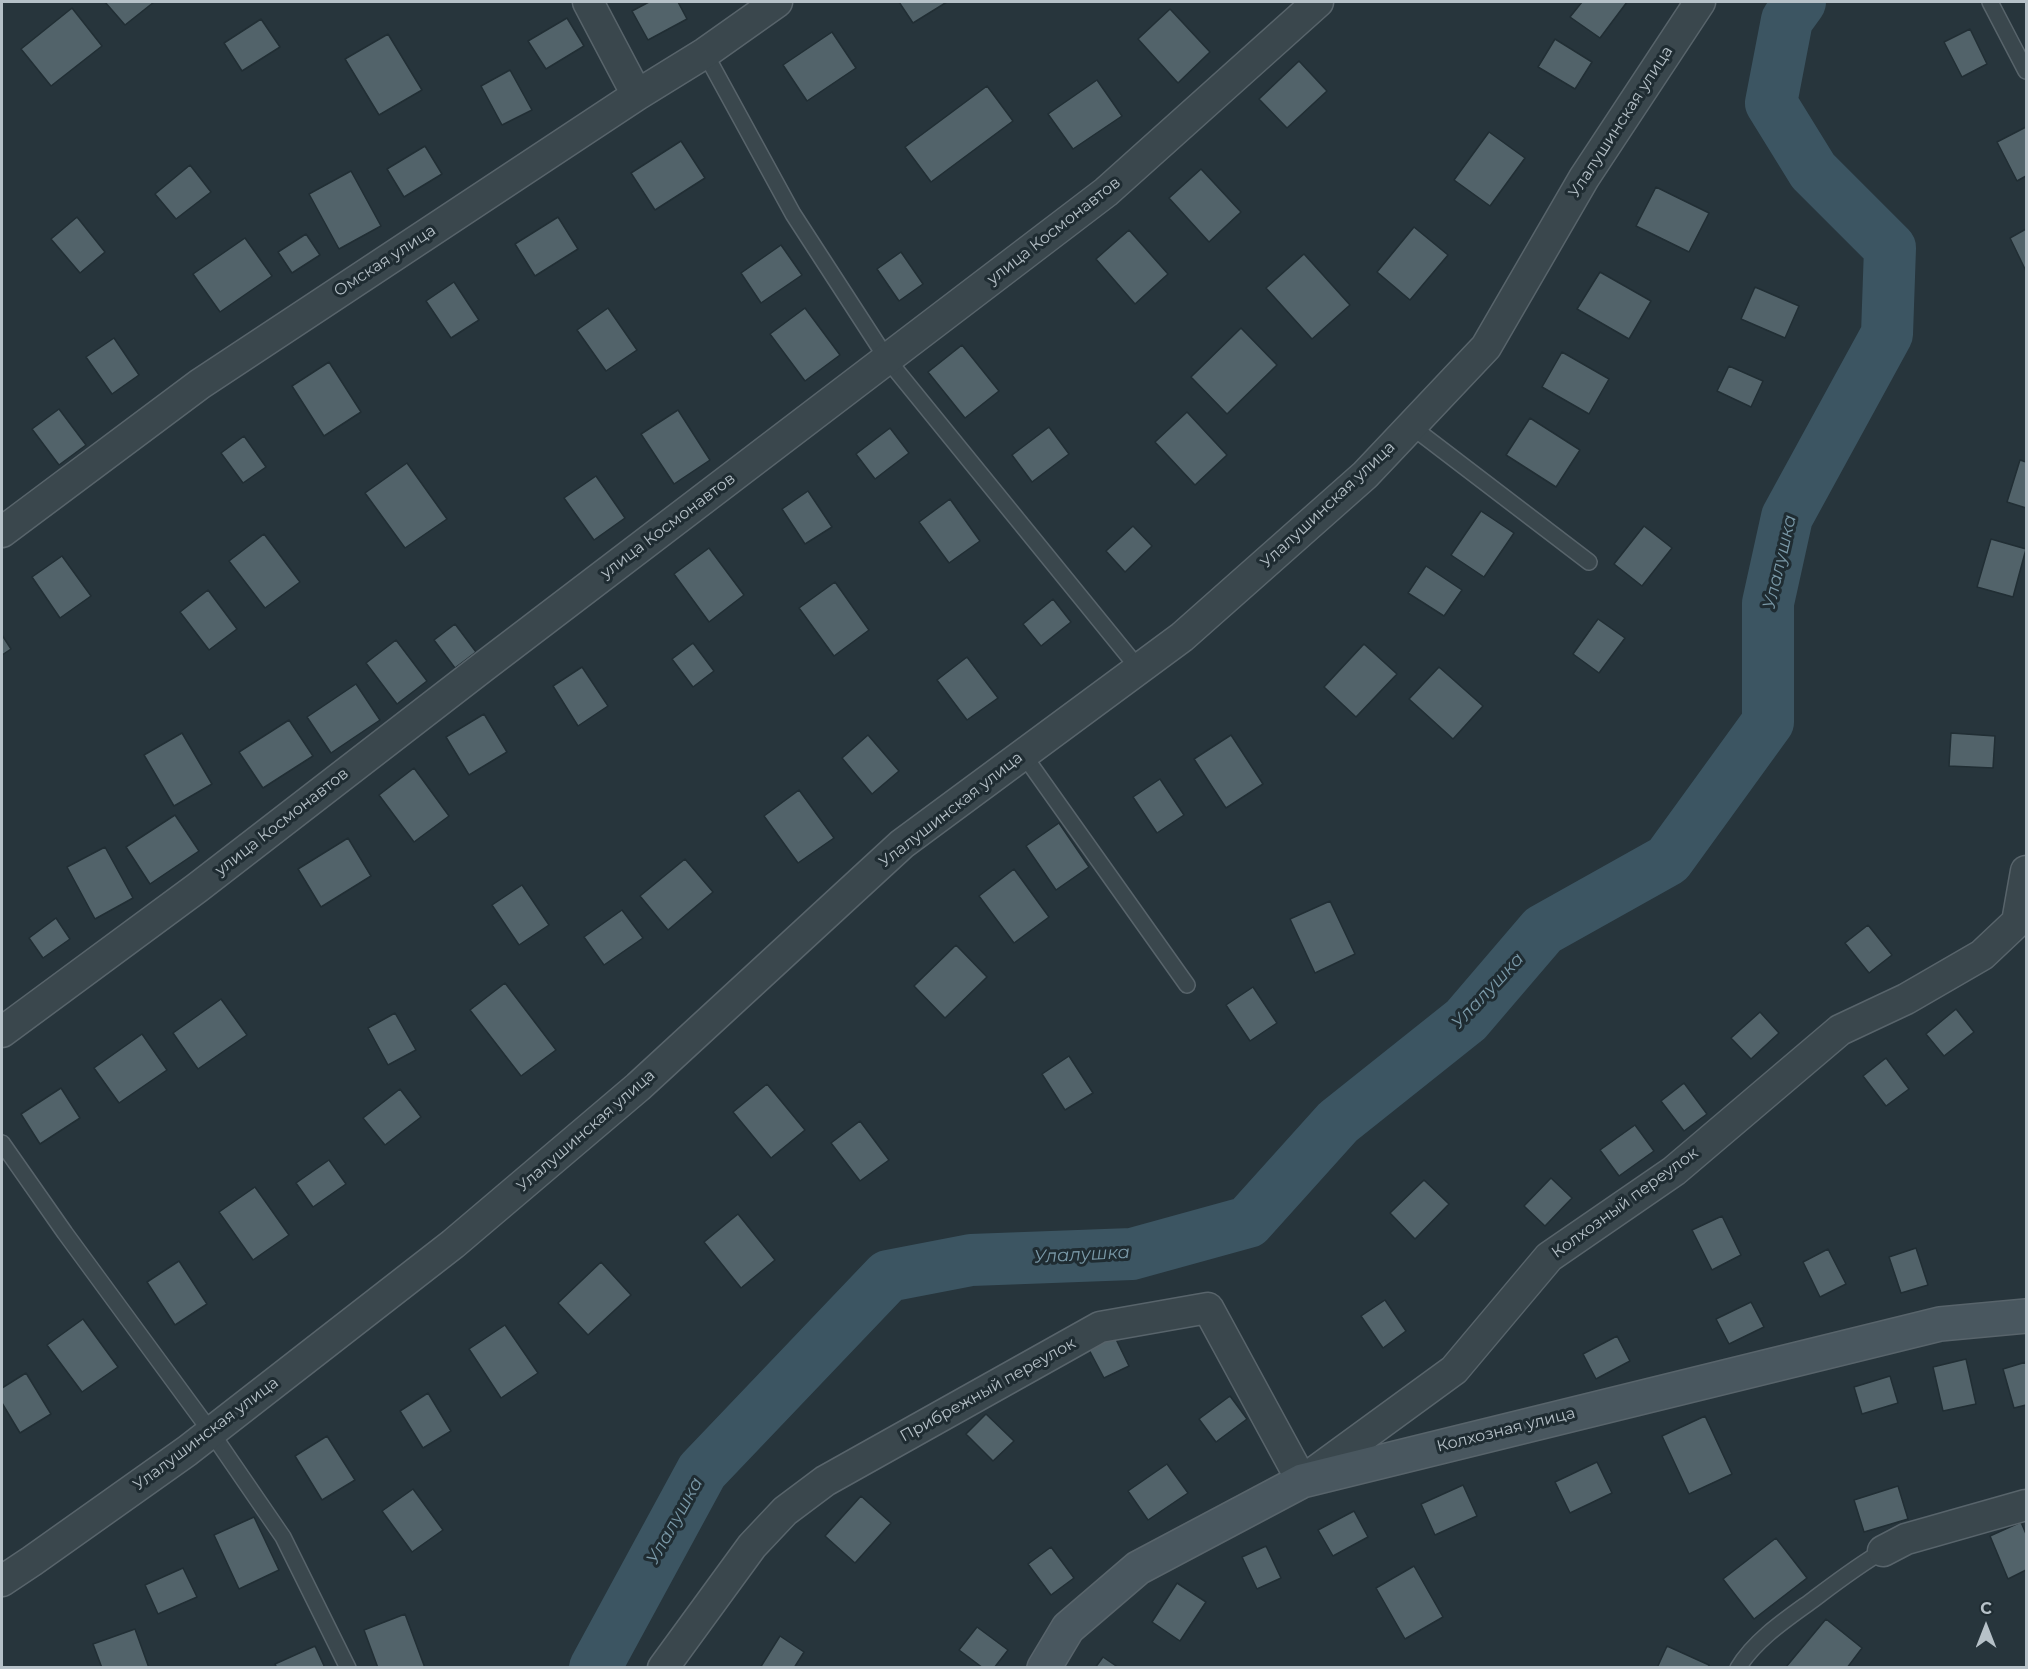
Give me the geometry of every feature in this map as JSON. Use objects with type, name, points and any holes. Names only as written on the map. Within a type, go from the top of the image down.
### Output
[{"type":"street","points":[[588,2],[637,95]]},
{"type":"street","name":"Омская улица","points":[[2,532],[200,384],[637,95],[705,53],[777,2]]},
{"type":"street","name":"улица Космонавтов","points":[[2,1032],[197,888],[1106,192],[1318,2]]},
{"type":"street","name":"Улалушинская улица","points":[[2,1581],[211,1432],[453,1244],[638,1087],[902,844],[1182,637],[1365,475],[1485,347],[1584,178],[1700,2]]},
{"type":"street","name":"Колхозный переулок","points":[[1302,1481],[1454,1370],[1549,1257],[1674,1171],[1840,1030],[1906,999],[1982,955],[2017,922],[2026,871]]},
{"type":"street","name":"Прибрежный переулок","points":[[667,1666],[752,1546],[785,1511],[825,1481],[1100,1327],[1208,1308],[1302,1481]]},
{"type":"street","name":"Колхозная улица","points":[[1044,1668],[1068,1628],[1138,1568],[1302,1481],[1940,1324],[2026,1316]]},
{"type":"street","points":[[1883,1551],[1906,1539],[2026,1504]]},
{"type":"lane","points":[[1990,2],[2026,71]]},
{"type":"lane","points":[[705,53],[793,214],[887,359],[1139,669]]},
{"type":"lane","points":[[1411,426],[1589,562]]},
{"type":"lane","points":[[1023,754],[1187,985]]},
{"type":"lane","points":[[2,1143],[64,1233],[211,1432],[283,1537],[348,1668]]},
{"type":"lane","points":[[1738,1668],[1759,1643],[1782,1622],[1883,1551]]},
{"type":"building","points":[[105,2],[154,2],[125,25]]},
{"type":"building","points":[[649,2],[678,2],[687,19],[648,40],[632,11]]},
{"type":"building","points":[[899,2],[947,2],[913,23]]},
{"type":"building","points":[[1582,2],[1627,2],[1600,38],[1570,17]]},
{"type":"building","points":[[72,8],[102,46],[51,86],[21,49]]},
{"type":"building","points":[[1170,9],[1210,52],[1178,83],[1138,39]]},
{"type":"building","points":[[567,18],[584,46],[546,69],[528,41]]},
{"type":"building","points":[[261,19],[280,47],[242,71],[224,43]]},
{"type":"building","points":[[1970,29],[1987,64],[1962,77],[1944,42]]},
{"type":"building","points":[[832,32],[856,68],[807,101],[783,65]]},
{"type":"building","points":[[388,34],[422,90],[379,115],[345,59]]},
{"type":"building","points":[[1555,39],[1592,62],[1575,89],[1538,67]]},
{"type":"building","points":[[1299,61],[1327,91],[1287,128],[1259,99]]},
{"type":"building","points":[[510,70],[532,110],[502,125],[481,86]]},
{"type":"building","points":[[1097,80],[1122,116],[1073,149],[1048,114]]},
{"type":"building","points":[[987,86],[1013,121],[931,182],[905,147]]},
{"type":"building","points":[[2026,127],[2026,176],[2017,181],[1997,142]]},
{"type":"building","points":[[1489,132],[1525,158],[1490,206],[1454,180]]},
{"type":"building","points":[[681,141],[705,178],[655,210],[631,173]]},
{"type":"building","points":[[425,146],[442,174],[404,197],[387,169]]},
{"type":"building","points":[[190,165],[211,192],[176,219],[155,194]]},
{"type":"building","points":[[1201,169],[1241,212],[1209,242],[1169,198]]},
{"type":"building","points":[[351,171],[381,226],[339,249],[309,194]]},
{"type":"building","points":[[1656,187],[1709,213],[1689,252],[1636,226]]},
{"type":"building","points":[[77,217],[105,252],[80,273],[51,239]]},
{"type":"building","points":[[558,217],[578,249],[535,276],[515,244]]},
{"type":"building","points":[[1414,227],[1448,255],[1410,300],[1377,272]]},
{"type":"building","points":[[2026,229],[2026,271],[2010,238]]},
{"type":"building","points":[[1129,230],[1168,274],[1135,304],[1096,259]]},
{"type":"building","points":[[306,234],[320,255],[292,273],[278,252]]},
{"type":"building","points":[[245,238],[272,276],[220,312],[193,274]]},
{"type":"building","points":[[781,245],[802,275],[761,303],[741,273]]},
{"type":"building","points":[[901,252],[923,284],[899,301],[877,269]]},
{"type":"building","points":[[1304,254],[1350,305],[1312,339],[1266,288]]},
{"type":"building","points":[[1600,272],[1651,301],[1629,339],[1577,309]]},
{"type":"building","points":[[454,282],[479,320],[451,338],[426,301]]},
{"type":"building","points":[[1755,287],[1799,306],[1785,338],[1741,319]]},
{"type":"building","points":[[608,308],[637,350],[606,371],[577,330]]},
{"type":"building","points":[[805,308],[840,355],[805,381],[770,334]]},
{"type":"building","points":[[1241,328],[1277,365],[1227,414],[1191,377]]},
{"type":"building","points":[[114,338],[139,375],[112,394],[86,357]]},
{"type":"building","points":[[962,345],[999,391],[965,418],[928,372]]},
{"type":"building","points":[[1562,352],[1609,379],[1589,414],[1542,387]]},
{"type":"building","points":[[329,362],[361,412],[324,436],[292,386]]},
{"type":"building","points":[[1729,366],[1763,381],[1751,407],[1717,391]]},
{"type":"building","points":[[59,409],[86,445],[59,465],[32,429]]},
{"type":"building","points":[[678,410],[710,460],[674,484],[641,434]]},
{"type":"building","points":[[1187,412],[1227,455],[1195,485],[1155,442]]},
{"type":"building","points":[[1530,418],[1580,450],[1556,487],[1506,455]]},
{"type":"building","points":[[1049,427],[1069,454],[1032,482],[1012,455]]},
{"type":"building","points":[[890,428],[909,453],[875,479],[856,454]]},
{"type":"building","points":[[244,436],[266,467],[243,483],[221,453]]},
{"type":"building","points":[[2020,460],[2026,462],[2026,508],[2007,502]]},
{"type":"building","points":[[407,463],[447,519],[405,548],[365,493]]},
{"type":"building","points":[[596,476],[625,518],[594,540],[564,498]]},
{"type":"building","points":[[808,491],[832,527],[805,544],[782,509]]},
{"type":"building","points":[[950,499],[980,541],[949,563],[919,522]]},
{"type":"building","points":[[1481,511],[1514,533],[1484,577],[1451,555]]},
{"type":"building","points":[[1133,526],[1152,546],[1125,572],[1106,551]]},
{"type":"building","points":[[1644,526],[1672,548],[1642,586],[1614,564]]},
{"type":"building","points":[[264,534],[300,582],[265,608],[229,561]]},
{"type":"building","points":[[1991,539],[2026,549],[2013,597],[1977,587]]},
{"type":"building","points":[[709,548],[744,595],[709,622],[674,574]]},
{"type":"building","points":[[62,556],[91,596],[60,618],[32,577]]},
{"type":"building","points":[[1426,566],[1462,590],[1444,616],[1408,593]]},
{"type":"building","points":[[835,582],[869,630],[834,656],[799,608]]},
{"type":"building","points":[[208,590],[237,629],[209,650],[180,612]]},
{"type":"building","points":[[1053,599],[1071,622],[1041,646],[1023,624]]},
{"type":"building","points":[[1598,619],[1625,638],[1599,673],[1573,654]]},
{"type":"building","points":[[455,624],[476,652],[455,668],[434,640]]},
{"type":"building","points":[[2,635],[11,649],[2,655]]},
{"type":"building","points":[[396,640],[427,681],[397,704],[366,663]]},
{"type":"building","points":[[693,643],[714,671],[693,687],[672,659]]},
{"type":"building","points":[[1364,644],[1397,674],[1356,717],[1324,687]]},
{"type":"building","points":[[967,657],[998,698],[967,720],[937,680]]},
{"type":"building","points":[[582,667],[608,706],[578,726],[553,686]]},
{"type":"building","points":[[1439,667],[1483,706],[1453,739],[1409,699]]},
{"type":"building","points":[[356,684],[380,720],[331,753],[307,717]]},
{"type":"building","points":[[484,714],[507,752],[469,775],[446,737]]},
{"type":"building","points":[[289,720],[313,756],[263,788],[239,752]]},
{"type":"building","points":[[182,733],[212,784],[174,806],[144,755]]},
{"type":"building","points":[[1951,733],[1995,736],[1993,768],[1949,766]]},
{"type":"building","points":[[868,735],[899,771],[872,794],[842,758]]},
{"type":"building","points":[[1231,735],[1263,784],[1226,808],[1194,759]]},
{"type":"building","points":[[414,768],[449,816],[414,842],[379,795]]},
{"type":"building","points":[[1160,779],[1184,815],[1157,833],[1133,797]]},
{"type":"building","points":[[799,790],[834,838],[798,863],[764,816]]},
{"type":"building","points":[[175,815],[199,851],[150,884],[126,847]]},
{"type":"building","points":[[1059,823],[1089,867],[1056,890],[1026,846]]},
{"type":"building","points":[[348,838],[371,876],[321,907],[298,869]]},
{"type":"building","points":[[105,847],[133,898],[95,919],[67,867]]},
{"type":"building","points":[[685,859],[713,892],[668,930],[640,896]]},
{"type":"building","points":[[1014,869],[1049,917],[1014,943],[979,896]]},
{"type":"building","points":[[522,885],[549,925],[519,945],[492,905]]},
{"type":"building","points":[[1330,901],[1355,954],[1315,973],[1290,919]]},
{"type":"building","points":[[622,910],[643,938],[604,965],[584,937]]},
{"type":"building","points":[[56,918],[70,939],[43,958],[29,938]]},
{"type":"building","points":[[1868,925],[1892,955],[1869,973],[1845,943]]},
{"type":"building","points":[[956,945],[987,977],[945,1018],[914,986]]},
{"type":"building","points":[[505,983],[556,1050],[521,1076],[470,1010]]},
{"type":"building","points":[[1253,987],[1277,1023],[1250,1041],[1226,1005]]},
{"type":"building","points":[[221,999],[247,1035],[198,1069],[173,1033]]},
{"type":"building","points":[[1956,1009],[1974,1032],[1944,1056],[1926,1034]]},
{"type":"building","points":[[1760,1012],[1779,1033],[1751,1059],[1731,1038]]},
{"type":"building","points":[[395,1013],[416,1050],[388,1065],[368,1028]]},
{"type":"building","points":[[142,1034],[167,1070],[119,1103],[94,1068]]},
{"type":"building","points":[[1069,1056],[1093,1093],[1065,1110],[1042,1074]]},
{"type":"building","points":[[1886,1058],[1909,1089],[1886,1106],[1863,1076]]},
{"type":"building","points":[[1684,1083],[1707,1114],[1684,1131],[1661,1101]]},
{"type":"building","points":[[767,1084],[805,1130],[771,1158],[733,1112]]},
{"type":"building","points":[[61,1088],[80,1118],[40,1144],[21,1114]]},
{"type":"building","points":[[400,1089],[421,1117],[385,1145],[363,1118]]},
{"type":"building","points":[[860,1121],[889,1160],[860,1181],[831,1143]]},
{"type":"building","points":[[1635,1125],[1654,1151],[1619,1176],[1600,1150]]},
{"type":"building","points":[[329,1160],[346,1184],[313,1207],[296,1183]]},
{"type":"building","points":[[1551,1178],[1572,1198],[1545,1226],[1524,1206]]},
{"type":"building","points":[[1424,1180],[1449,1204],[1415,1239],[1390,1213]]},
{"type":"building","points":[[255,1187],[289,1235],[253,1260],[219,1212]]},
{"type":"building","points":[[738,1214],[775,1260],[741,1288],[704,1242]]},
{"type":"building","points":[[1722,1216],[1741,1255],[1712,1270],[1692,1230]]},
{"type":"building","points":[[1916,1248],[1928,1285],[1901,1293],[1889,1257]]},
{"type":"building","points":[[1828,1249],[1846,1284],[1820,1297],[1803,1262]]},
{"type":"building","points":[[179,1261],[207,1304],[175,1325],[147,1282]]},
{"type":"building","points":[[601,1262],[631,1295],[588,1335],[558,1303]]},
{"type":"building","points":[[1385,1300],[1406,1331],[1383,1348],[1361,1316]]},
{"type":"building","points":[[1751,1302],[1764,1327],[1729,1344],[1716,1319]]},
{"type":"building","points":[[83,1319],[118,1367],[82,1392],[47,1345]]},
{"type":"building","points":[[505,1325],[538,1373],[501,1398],[469,1349]]},
{"type":"building","points":[[1112,1331],[1129,1366],[1104,1378],[1086,1344]]},
{"type":"building","points":[[1617,1336],[1630,1361],[1596,1379],[1583,1354]]},
{"type":"building","points":[[1966,1359],[1976,1404],[1943,1411],[1933,1367]]},
{"type":"building","points":[[2026,1362],[2026,1405],[2014,1408],[2003,1369]]},
{"type":"building","points":[[26,1373],[51,1414],[20,1433],[2,1403],[2,1388]]},
{"type":"building","points":[[1890,1376],[1898,1403],[1862,1414],[1854,1387]]},
{"type":"building","points":[[428,1393],[451,1431],[423,1448],[400,1411]]},
{"type":"building","points":[[1230,1396],[1247,1419],[1216,1442],[1199,1419]]},
{"type":"building","points":[[986,1414],[1014,1441],[993,1461],[966,1434]]},
{"type":"building","points":[[1705,1416],[1732,1474],[1689,1494],[1662,1436]]},
{"type":"building","points":[[327,1436],[355,1480],[322,1500],[295,1456]]},
{"type":"building","points":[[1597,1462],[1612,1493],[1570,1513],[1555,1482]]},
{"type":"building","points":[[1167,1464],[1188,1493],[1148,1520],[1128,1491]]},
{"type":"building","points":[[1463,1485],[1477,1516],[1435,1535],[1421,1504]]},
{"type":"building","points":[[1898,1486],[1908,1519],[1864,1532],[1854,1500]]},
{"type":"building","points":[[413,1489],[443,1530],[412,1552],[382,1511]]},
{"type":"building","points":[[861,1496],[891,1523],[855,1563],[825,1536]]},
{"type":"building","points":[[1354,1511],[1368,1537],[1333,1556],[1318,1530]]},
{"type":"building","points":[[254,1517],[279,1570],[239,1589],[214,1535]]},
{"type":"building","points":[[2021,1522],[2026,1534],[2026,1570],[2008,1579],[1990,1536]]},
{"type":"building","points":[[1776,1538],[1807,1578],[1754,1619],[1723,1579]]},
{"type":"building","points":[[1266,1546],[1281,1578],[1257,1589],[1242,1557]]},
{"type":"building","points":[[1051,1547],[1074,1578],[1051,1595],[1028,1564]]},
{"type":"building","points":[[1414,1566],[1443,1617],[1405,1639],[1376,1588]]},
{"type":"building","points":[[183,1568],[197,1597],[158,1614],[145,1585]]},
{"type":"building","points":[[1177,1583],[1206,1602],[1180,1641],[1152,1622]]},
{"type":"building","points":[[405,1614],[425,1668],[378,1668],[364,1630]]},
{"type":"building","points":[[1826,1619],[1862,1648],[1847,1668],[1786,1667]]},
{"type":"building","points":[[977,1627],[1008,1650],[994,1668],[983,1668],[959,1650]]},
{"type":"building","points":[[135,1629],[149,1668],[102,1668],[93,1644]]},
{"type":"building","points":[[780,1636],[804,1652],[794,1668],[760,1668]]},
{"type":"building","points":[[315,1646],[325,1668],[277,1668],[275,1664]]},
{"type":"building","points":[[1667,1646],[1709,1665],[1708,1668],[1657,1668]]},
{"type":"building","points":[[1103,1657],[1119,1668],[1095,1668]]},
{"type":"waterway","name":"Улалушка","points":[[595,1668],[702,1471],[888,1276],[971,1260],[1132,1254],[1248,1222],[1338,1122],[1466,1020],[1543,930],[1668,860],[1768,722],[1768,603],[1787,517],[1887,334],[1890,248],[1813,171],[1771,103],[1787,20],[1800,2]]}]
